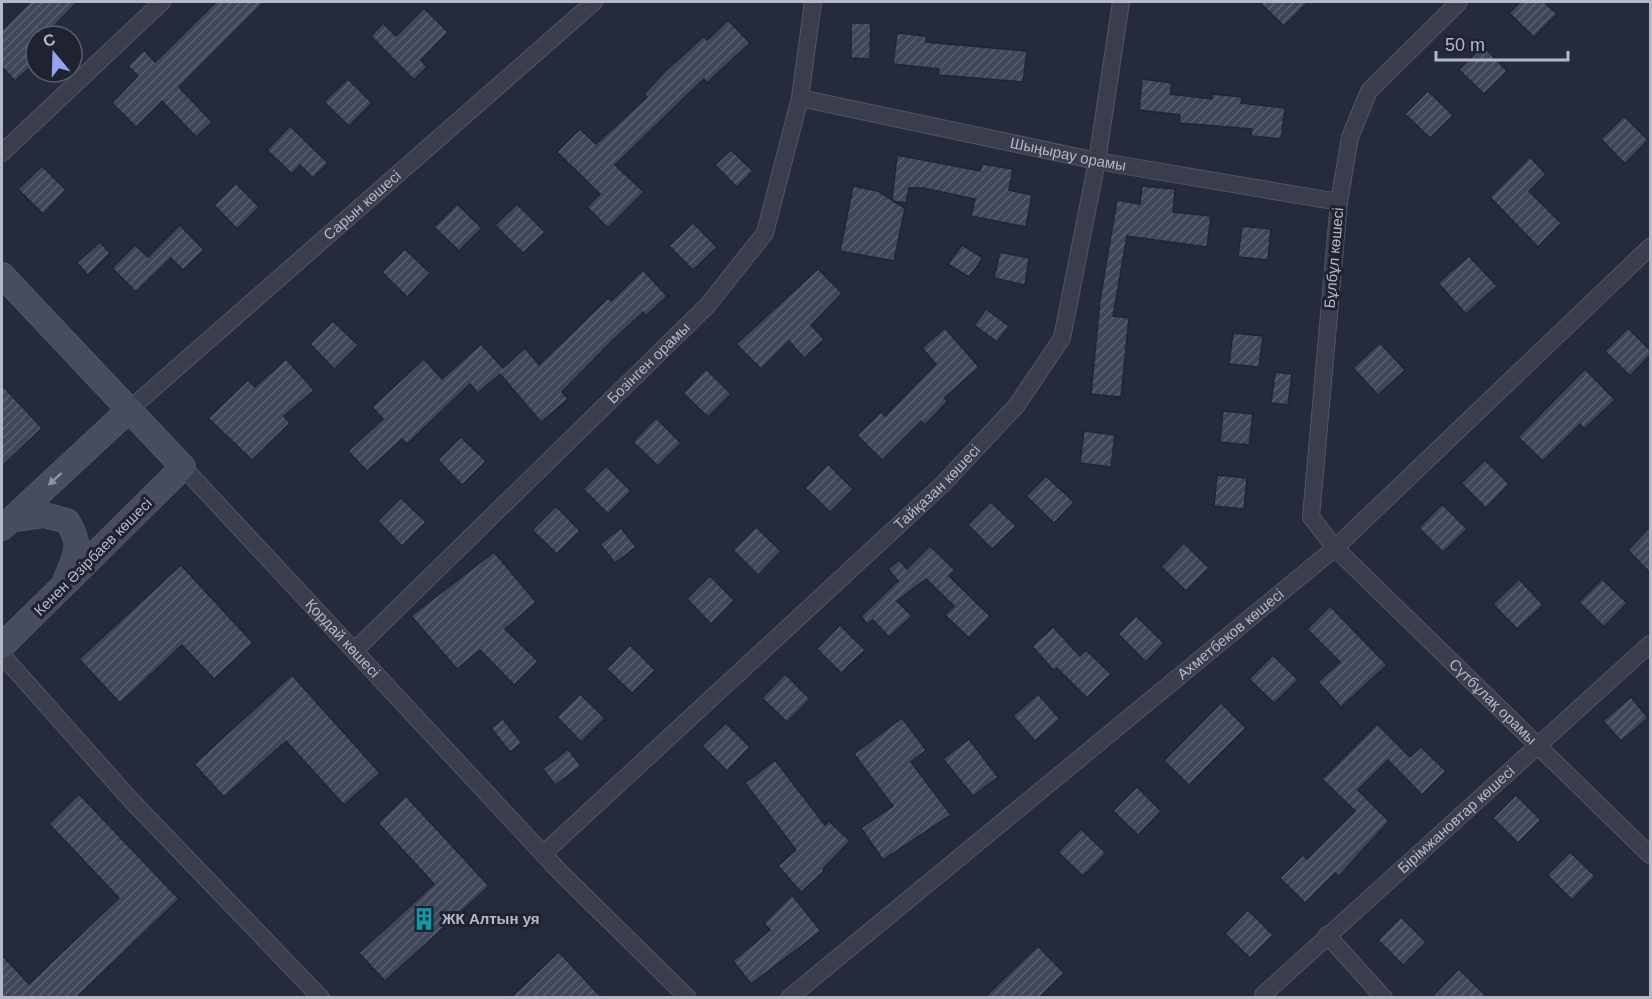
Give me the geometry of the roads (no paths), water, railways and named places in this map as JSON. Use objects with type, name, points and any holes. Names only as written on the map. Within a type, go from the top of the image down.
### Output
[{"type":"street","points":[[2,153],[162,2]]},
{"type":"street","name":"Сарын көшесі","points":[[130,409],[594,2]]},
{"type":"street","name":"Бозінген орамы","points":[[354,651],[707,306],[765,233],[800,98],[813,2]]},
{"type":"street","name":"Тайқазан көшесі","points":[[544,853],[935,492],[1017,405],[1062,338],[1097,161],[1121,2]]},
{"type":"street","name":"Бұлбұл көшесі","points":[[1335,548],[1311,517],[1339,202],[1350,137],[1369,91],[1459,2]]},
{"type":"street","name":"Шыңырау орамы","points":[[800,98],[1097,161],[1339,202]]},
{"type":"street","name":"Ахметбеков көшесі","points":[[789,998],[1335,548],[1650,247]]},
{"type":"street","name":"Қордай көшесі","points":[[2,275],[130,409],[560,872],[688,998]]},
{"type":"street","points":[[6,524],[130,409]]},
{"type":"street","name":"Кенен Әзірбаев көшесі","points":[[2,646],[183,467]]},
{"type":"street","points":[[6,524],[44,515],[67,521],[77,536],[77,552],[61,590]]},
{"type":"street","name":"Cүтбұлақ орамы","points":[[1335,548],[1650,855]]},
{"type":"street","name":"Бірімжановтар көшесі","points":[[1263,995],[1327,934],[1650,644]]},
{"type":"street","points":[[2,655],[129,798],[321,998]]},
{"type":"street","points":[[1327,934],[1384,998]]},
{"type":"place","name":"ЖК Алтын уя","points":[[424,919]]}]
